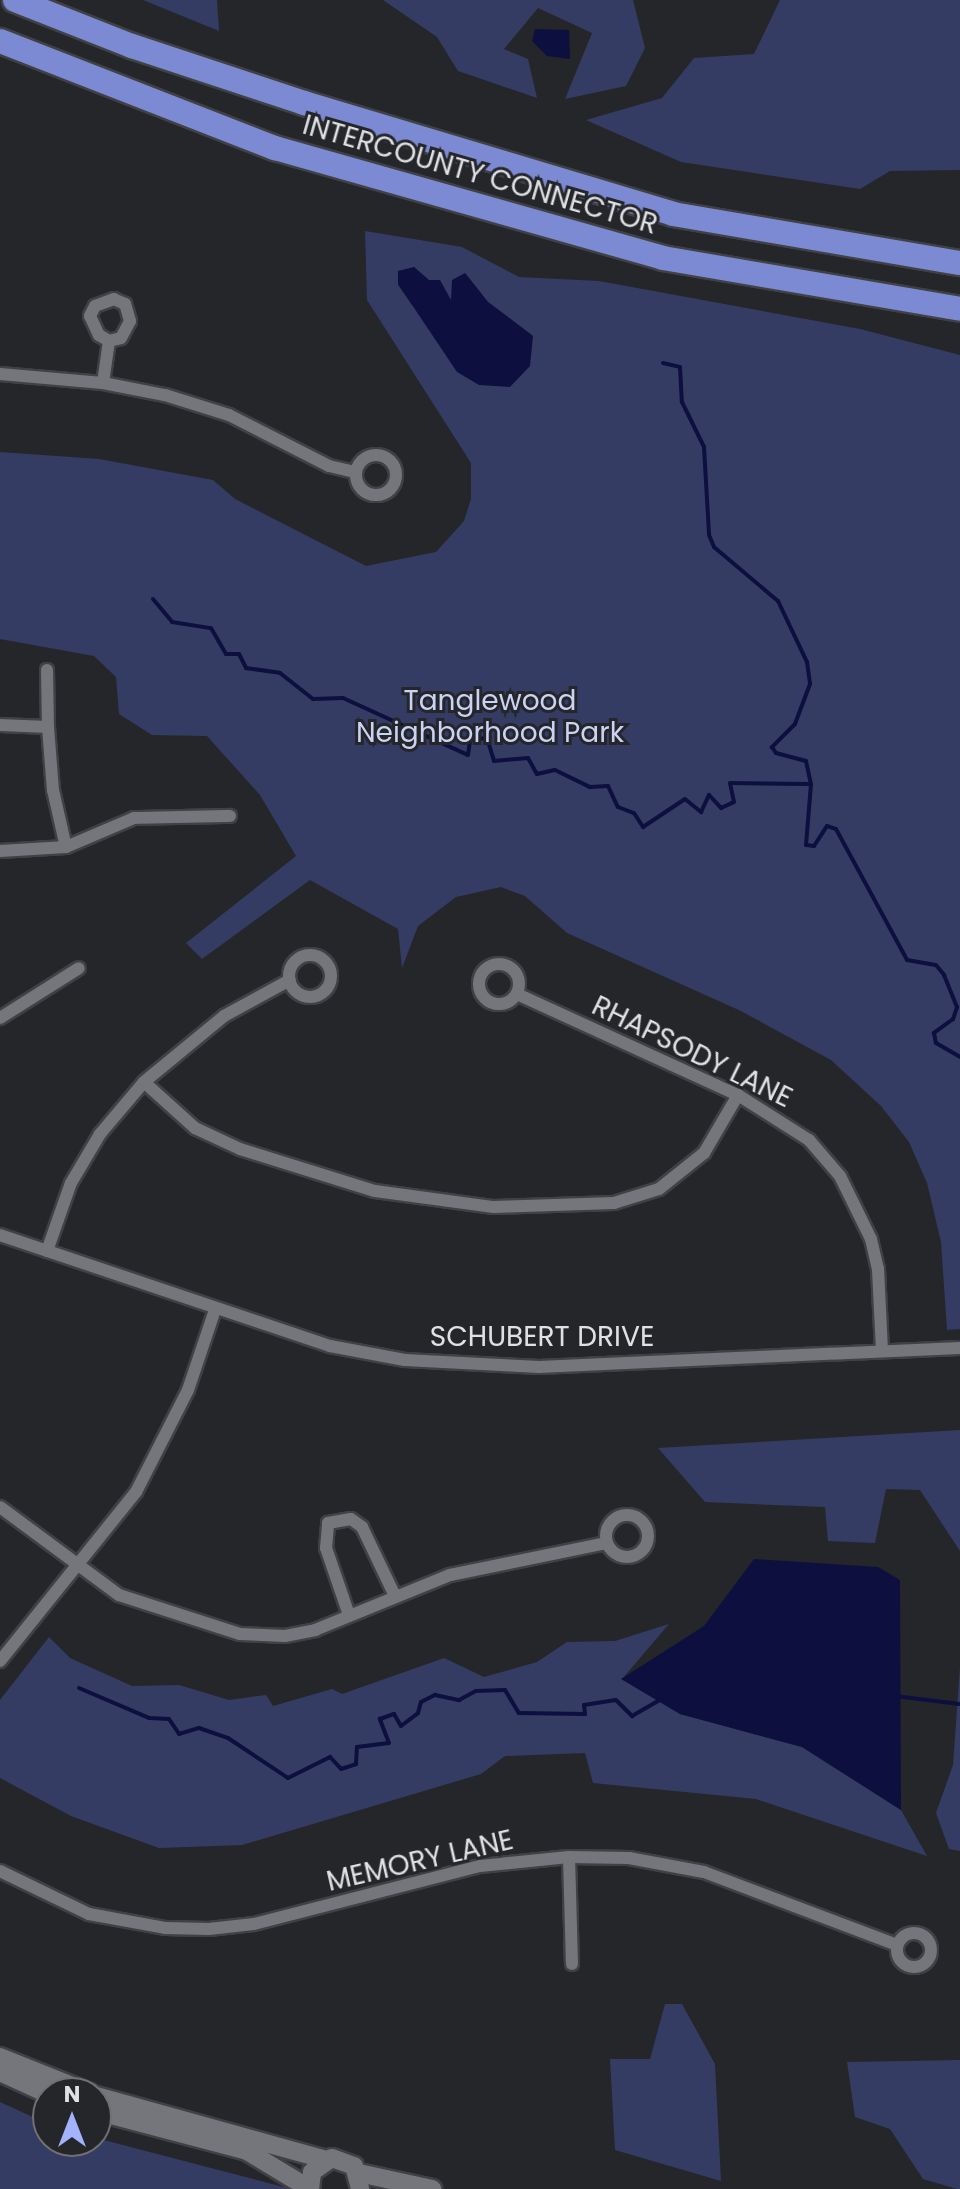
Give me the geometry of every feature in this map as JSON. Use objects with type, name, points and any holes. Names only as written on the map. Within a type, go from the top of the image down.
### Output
[{"type":"highway","name":"INTERCOUNTY CONNECTOR","points":[[15,0],[132,46],[290,98],[673,214],[960,263]]},
{"type":"highway","name":"INTERCOUNTY CONNECTOR","points":[[0,41],[275,148],[663,258],[960,309]]},
{"type":"highway","points":[[0,50],[116,88]]},
{"type":"main road","points":[[0,2057],[50,2077]]},
{"type":"main road","points":[[0,2072],[32,2087]]},
{"type":"main road","points":[[112,2100],[326,2160],[345,2160],[360,2181],[432,2189]]},
{"type":"main road","points":[[112,2115],[247,2151],[310,2189],[312,2172],[326,2160]]},
{"type":"street","points":[[103,383],[109,341]]},
{"type":"street","points":[[0,374],[103,383],[229,415],[329,466],[355,472]]},
{"type":"street","points":[[47,670],[53,790],[66,847]]},
{"type":"street","points":[[0,725],[48,727]]},
{"type":"street","points":[[0,851],[66,847],[134,818],[230,816]]},
{"type":"street","points":[[0,1018],[79,968]]},
{"type":"street","points":[[47,1251],[71,1183],[100,1134],[144,1082],[224,1016],[290,980]]},
{"type":"street","name":"RHAPSODY LANE","points":[[517,994],[738,1095],[809,1140],[860,1209],[878,1269],[882,1351]]},
{"type":"street","points":[[144,1082],[195,1128],[240,1149],[375,1191],[494,1207],[614,1203],[659,1189],[704,1153],[738,1095]]},
{"type":"street","name":"SCHUBERT DRIVE","points":[[0,1235],[215,1310],[330,1346],[464,1366],[960,1348]]},
{"type":"street","points":[[0,1661],[79,1566],[161,1449],[215,1310]]},
{"type":"street","points":[[0,1507],[119,1595],[150,1609],[240,1634],[285,1636],[349,1615],[450,1575],[606,1543]]},
{"type":"street","points":[[349,1615],[326,1548],[328,1523],[351,1519],[362,1527],[395,1596]]},
{"type":"street","points":[[569,1857],[572,1964]]},
{"type":"street","name":"MEMORY LANE","points":[[0,1871],[89,1914],[165,1928],[209,1929],[254,1924],[480,1866],[569,1857],[629,1858],[704,1872],[897,1945]]},
{"type":"green space","points":[[143,0],[217,0],[219,31]]},
{"type":"green space","points":[[383,0],[633,0],[645,48],[626,86],[565,99],[592,33],[538,8],[504,49],[528,59],[537,98],[458,71],[437,37]]},
{"type":"green space","points":[[780,0],[960,0],[960,170],[890,171],[860,189],[681,162],[586,120],[662,98],[694,58],[754,54]]},
{"type":"green space","name":"Tanglewood Neighborhood Park","points":[[365,231],[462,247],[519,277],[599,281],[860,329],[960,355],[960,1329],[947,1330],[941,1242],[927,1183],[909,1142],[881,1106],[831,1060],[741,1011],[567,933],[525,896],[501,887],[456,897],[418,926],[402,968],[398,929],[310,880],[202,959],[186,943],[296,856],[260,795],[207,736],[152,735],[119,714],[116,677],[94,656],[0,639],[0,452],[99,459],[213,480],[235,499],[366,566],[436,552],[464,521],[471,499],[471,463],[367,300]],"holes":[[[414,267],[451,302],[465,273],[488,302],[533,336],[412,305],[398,285]]]},
{"type":"green space","points":[[960,1430],[960,1551],[920,1490],[886,1489],[875,1543],[828,1541],[825,1507],[705,1502],[658,1448]]},
{"type":"green space","points":[[669,1624],[622,1679],[680,1714],[802,1747],[901,1810],[927,1856],[756,1799],[593,1783],[585,1753],[505,1756],[481,1774],[242,1845],[159,1848],[71,1816],[0,1778],[0,1700],[49,1637],[70,1658],[132,1686],[179,1685],[229,1700],[266,1695],[273,1706],[332,1689],[342,1694],[444,1658],[484,1677],[537,1662],[567,1642],[615,1641]]},
{"type":"green space","points":[[960,1667],[960,1851],[949,1849],[936,1813],[953,1765]]},
{"type":"green space","points":[[665,2004],[682,2004],[715,2064],[721,2181],[615,2150],[610,2059],[650,2059]]},
{"type":"green space","points":[[960,2060],[960,2189],[957,2189],[923,2179],[890,2129],[855,2117],[847,2062]]},
{"type":"green space","points":[[0,2102],[32,2117],[32,2157],[112,2157],[112,2142],[291,2189],[0,2189]]},
{"type":"shaded area","points":[[535,29],[569,30],[570,59],[547,56],[532,41]]},
{"type":"shaded area","points":[[414,267],[429,280],[440,280],[451,300],[452,280],[465,273],[488,302],[533,336],[530,366],[510,387],[479,385],[457,372],[398,284],[398,271]]},
{"type":"shaded area","points":[[754,1559],[878,1567],[900,1580],[901,1810],[802,1747],[680,1714],[621,1679],[704,1626]]},
{"type":"waterway","points":[[663,363],[680,367],[682,402],[704,447],[709,535],[714,547],[778,601],[807,662],[810,684],[795,724],[772,747],[776,753],[806,761],[811,784],[806,845],[814,846],[827,826],[836,829],[907,960],[936,965],[944,975],[957,1007],[953,1019],[934,1033],[936,1043],[960,1057]]},
{"type":"waterway","points":[[153,599],[172,622],[211,628],[226,654],[239,654],[246,668],[280,673],[313,699],[343,698],[468,755],[470,740],[487,738],[494,761],[528,758],[537,774],[555,770],[590,787],[608,786],[618,807],[634,813],[643,827],[685,799],[701,812],[709,795],[721,808],[734,802],[730,783],[809,784]]},
{"type":"waterway","points":[[79,1688],[149,1718],[169,1719],[179,1734],[199,1728],[228,1738],[288,1778],[330,1757],[341,1769],[356,1764],[357,1747],[389,1743],[380,1719],[394,1714],[401,1726],[418,1713],[421,1702],[435,1695],[459,1700],[476,1691],[505,1690],[519,1713],[585,1714],[584,1705],[616,1700],[632,1716],[660,1700]]},
{"type":"waterway","points":[[895,1696],[960,1704]]}]
